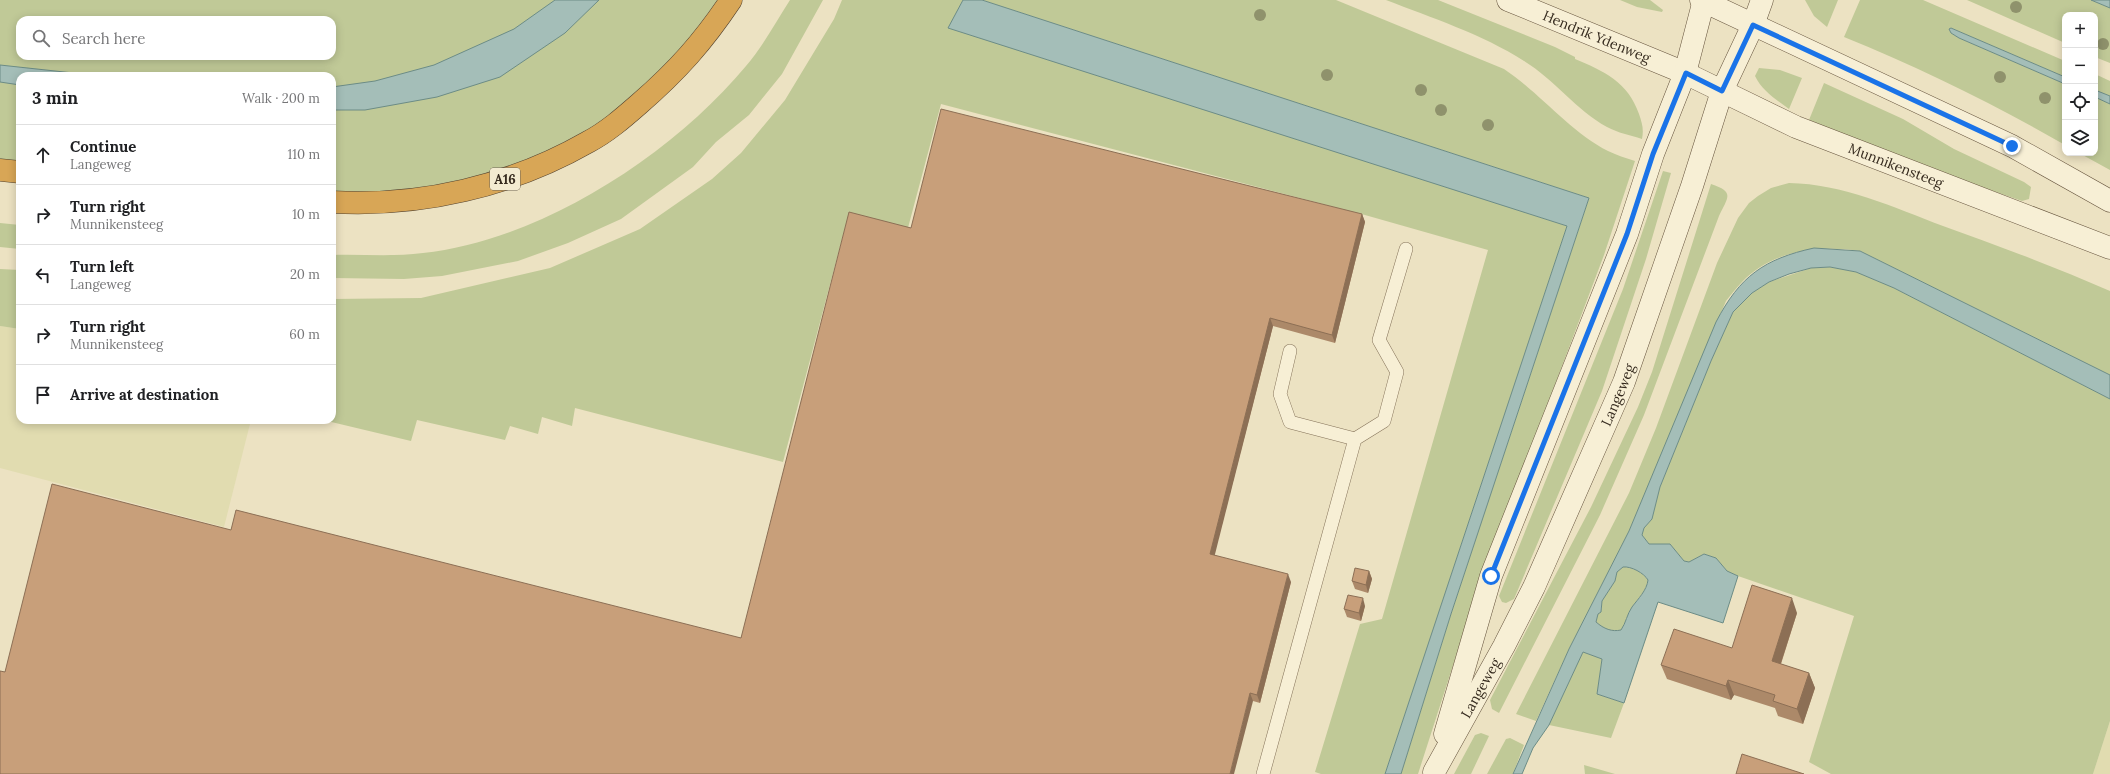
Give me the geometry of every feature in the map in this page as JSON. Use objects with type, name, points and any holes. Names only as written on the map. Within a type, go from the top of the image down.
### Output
[{"type":"highway","name":"A16","points":[[336,202],[363,204],[418,200],[469,190],[529,172],[589,142],[622,118],[683,64],[708,34],[731,0]]},
{"type":"highway","points":[[0,170],[16,172]]},
{"type":"main road","name":"Hendrik Ydenweg","points":[[1508,0],[1686,73]]},
{"type":"main road","name":"Langeweg","points":[[1434,773],[1491,576],[1627,234],[1653,154],[1686,73],[1703,0]]},
{"type":"main road","points":[[1703,0],[1753,25],[2012,146],[2110,201]]},
{"type":"main road","name":"Langeweg","points":[[1434,773],[1504,646],[1534,587],[1624,382],[1692,186],[1722,91],[1753,25],[1762,0]]},
{"type":"main road","name":"Munnikensteeg","points":[[1686,73],[1796,127],[2110,248]]},
{"type":"lane","points":[[1264,774],[1355,439],[1384,421],[1397,372],[1379,340],[1406,249]]},
{"type":"lane","points":[[1290,352],[1280,394],[1290,422],[1355,439]]},
{"type":"shaded area","points":[[0,326],[16,328],[16,424],[250,424],[224,527],[0,468]]},
{"type":"shaded area","points":[[2110,721],[2110,774],[2093,774]]},
{"type":"green space","points":[[0,0],[718,0],[650,91],[561,151],[445,190],[336,195],[336,72],[16,72],[16,166],[0,164]]},
{"type":"green space","points":[[790,0],[823,0],[782,74],[749,115],[716,142],[693,167],[621,219],[568,243],[518,261],[442,276],[404,279],[336,278],[336,255],[412,254],[468,245],[513,231],[557,212],[601,188],[642,161],[680,131],[715,99],[746,66],[764,42]]},
{"type":"green space","points":[[842,0],[963,0],[949,28],[1567,226],[1385,774],[1321,774],[1315,772],[1360,624],[1382,619],[1488,250],[1365,215],[941,104],[905,239],[846,224],[783,462],[575,408],[572,426],[542,417],[538,434],[510,426],[505,440],[417,420],[411,441],[336,423],[336,299],[421,298],[550,268],[640,229],[712,179],[741,153],[785,100],[834,19]]},
{"type":"green space","points":[[982,0],[1336,0],[1504,69],[1530,89],[1581,134],[1611,152],[1635,161],[1604,255],[1477,591],[1418,774],[1401,774],[1451,614],[1589,198]]},
{"type":"green space","points":[[1386,0],[1438,0],[1555,47],[1575,57],[1575,59],[1596,68],[1614,79],[1622,86],[1634,103],[1642,123],[1642,139],[1615,131],[1596,120],[1546,77],[1508,51],[1456,27]]},
{"type":"green space","points":[[1620,0],[1650,0],[1663,10],[1662,12],[1637,7]]},
{"type":"green space","points":[[1805,0],[1838,0],[1827,27],[1814,16]]},
{"type":"green space","points":[[1860,0],[1923,0],[2062,60],[2062,76],[1951,28],[1949,29],[1951,33],[1959,38],[2062,83],[2062,143],[1956,87],[1901,61],[1844,37]]},
{"type":"green space","points":[[1967,0],[2091,0],[2110,8],[2110,63],[2098,58],[2098,12],[2062,12],[2062,42]]},
{"type":"green space","points":[[1759,68],[1780,70],[1802,78],[1789,109],[1770,95],[1758,81],[1755,76]]},
{"type":"green space","points":[[2098,75],[2110,81],[2110,96],[2098,91]]},
{"type":"green space","points":[[1824,83],[1903,119],[1954,149],[2024,182],[2031,187],[2029,199],[2022,201],[1935,171],[1809,120]]},
{"type":"green space","points":[[2098,98],[2110,104],[2110,170],[2084,156],[2098,156]]},
{"type":"green space","points":[[1663,171],[1671,173],[1646,259],[1602,391],[1514,599],[1506,603],[1502,602],[1499,596],[1623,289]]},
{"type":"green space","points":[[1789,183],[1829,187],[1887,204],[2027,257],[2110,291],[2110,375],[1860,251],[1844,249],[1812,250],[1797,252],[1768,263],[1754,271],[1742,282],[1726,301],[1629,531],[1569,649],[1536,721],[1516,714],[1629,493],[1656,428],[1717,263],[1738,218],[1749,203],[1758,196],[1771,188]]},
{"type":"green space","points":[[1711,184],[1724,190],[1727,200],[1719,216],[1644,415],[1600,515],[1499,713],[1492,709],[1490,700],[1591,507],[1638,407],[1652,372]]},
{"type":"green space","points":[[0,223],[16,225],[16,249],[0,247]]},
{"type":"green space","points":[[1830,267],[1856,272],[1894,288],[2110,399],[2110,721],[2093,774],[1831,774],[1809,762],[1854,616],[1738,576],[1727,571],[1716,558],[1704,554],[1689,562],[1684,561],[1670,544],[1649,544],[1642,535],[1644,528],[1652,519],[1660,487],[1711,361],[1733,312],[1752,293],[1769,282],[1811,268]]},
{"type":"green space","points":[[0,269],[16,270],[16,328],[0,326]]},
{"type":"green space","points":[[1623,567],[1637,570],[1648,580],[1644,590],[1630,610],[1621,630],[1618,631],[1605,628],[1596,622],[1598,614],[1602,608],[1602,601],[1615,581],[1617,572]]},
{"type":"green space","points":[[1583,652],[1602,659],[1597,694],[1624,703],[1611,738],[1549,725]]},
{"type":"green space","points":[[1481,733],[1489,736],[1471,774],[1454,774],[1475,735]]},
{"type":"green space","points":[[1510,738],[1524,745],[1513,774],[1487,774],[1506,739]]},
{"type":"green space","points":[[1584,765],[1615,774],[1585,774]]},
{"type":"water","points":[[555,0],[599,0],[565,33],[500,77],[437,97],[365,110],[336,110],[336,86],[375,81],[434,65],[514,29]]},
{"type":"water","points":[[963,0],[982,0],[1589,198],[1451,614],[1401,774],[1385,774],[1567,226],[948,28]]},
{"type":"water","points":[[2091,0],[2110,0],[2110,8]]},
{"type":"water","points":[[1951,28],[2062,76],[2062,83],[1959,38],[1951,33],[1949,29]]},
{"type":"water","points":[[0,65],[64,72],[16,72],[16,84],[0,82]]},
{"type":"water","points":[[2098,91],[2110,96],[2110,104],[2098,98]]},
{"type":"water","points":[[1814,248],[1860,251],[2110,375],[2110,399],[1894,288],[1856,272],[1830,267],[1811,268],[1789,274],[1769,282],[1752,293],[1733,312],[1711,361],[1660,487],[1652,519],[1644,528],[1642,535],[1649,544],[1670,544],[1684,561],[1689,562],[1704,554],[1716,558],[1727,571],[1738,576],[1723,623],[1658,602],[1624,703],[1597,694],[1602,659],[1583,652],[1549,725],[1533,748],[1522,774],[1513,774],[1569,649],[1629,531],[1716,322],[1725,306],[1744,281],[1767,264],[1796,252]],"holes":[[[1623,567],[1644,575],[1648,580],[1642,594],[1630,610],[1621,630],[1614,631],[1596,622],[1598,614],[1601,612],[1602,601],[1615,581],[1617,572]]]},
{"type":"building","points":[[941,109],[1362,214],[1332,335],[1270,318],[1210,554],[1288,574],[1257,695],[1250,693],[1230,774],[0,774],[0,671],[5,672],[52,484],[231,530],[236,510],[741,638],[849,212],[911,228]]},
{"type":"building","points":[[1355,568],[1369,571],[1366,585],[1352,581]]},
{"type":"building","points":[[1752,585],[1792,598],[1772,661],[1809,673],[1797,709],[1773,701],[1775,695],[1728,680],[1726,686],[1661,665],[1674,629],[1732,648]]},
{"type":"building","points":[[1348,595],[1363,598],[1359,613],[1344,609]]},
{"type":"building","points":[[1742,754],[1804,774],[1736,774]]},
{"type":"route","points":[[1491,576],[1627,234],[1653,154],[1686,73],[1722,91],[1753,25],[2012,146]]}]
